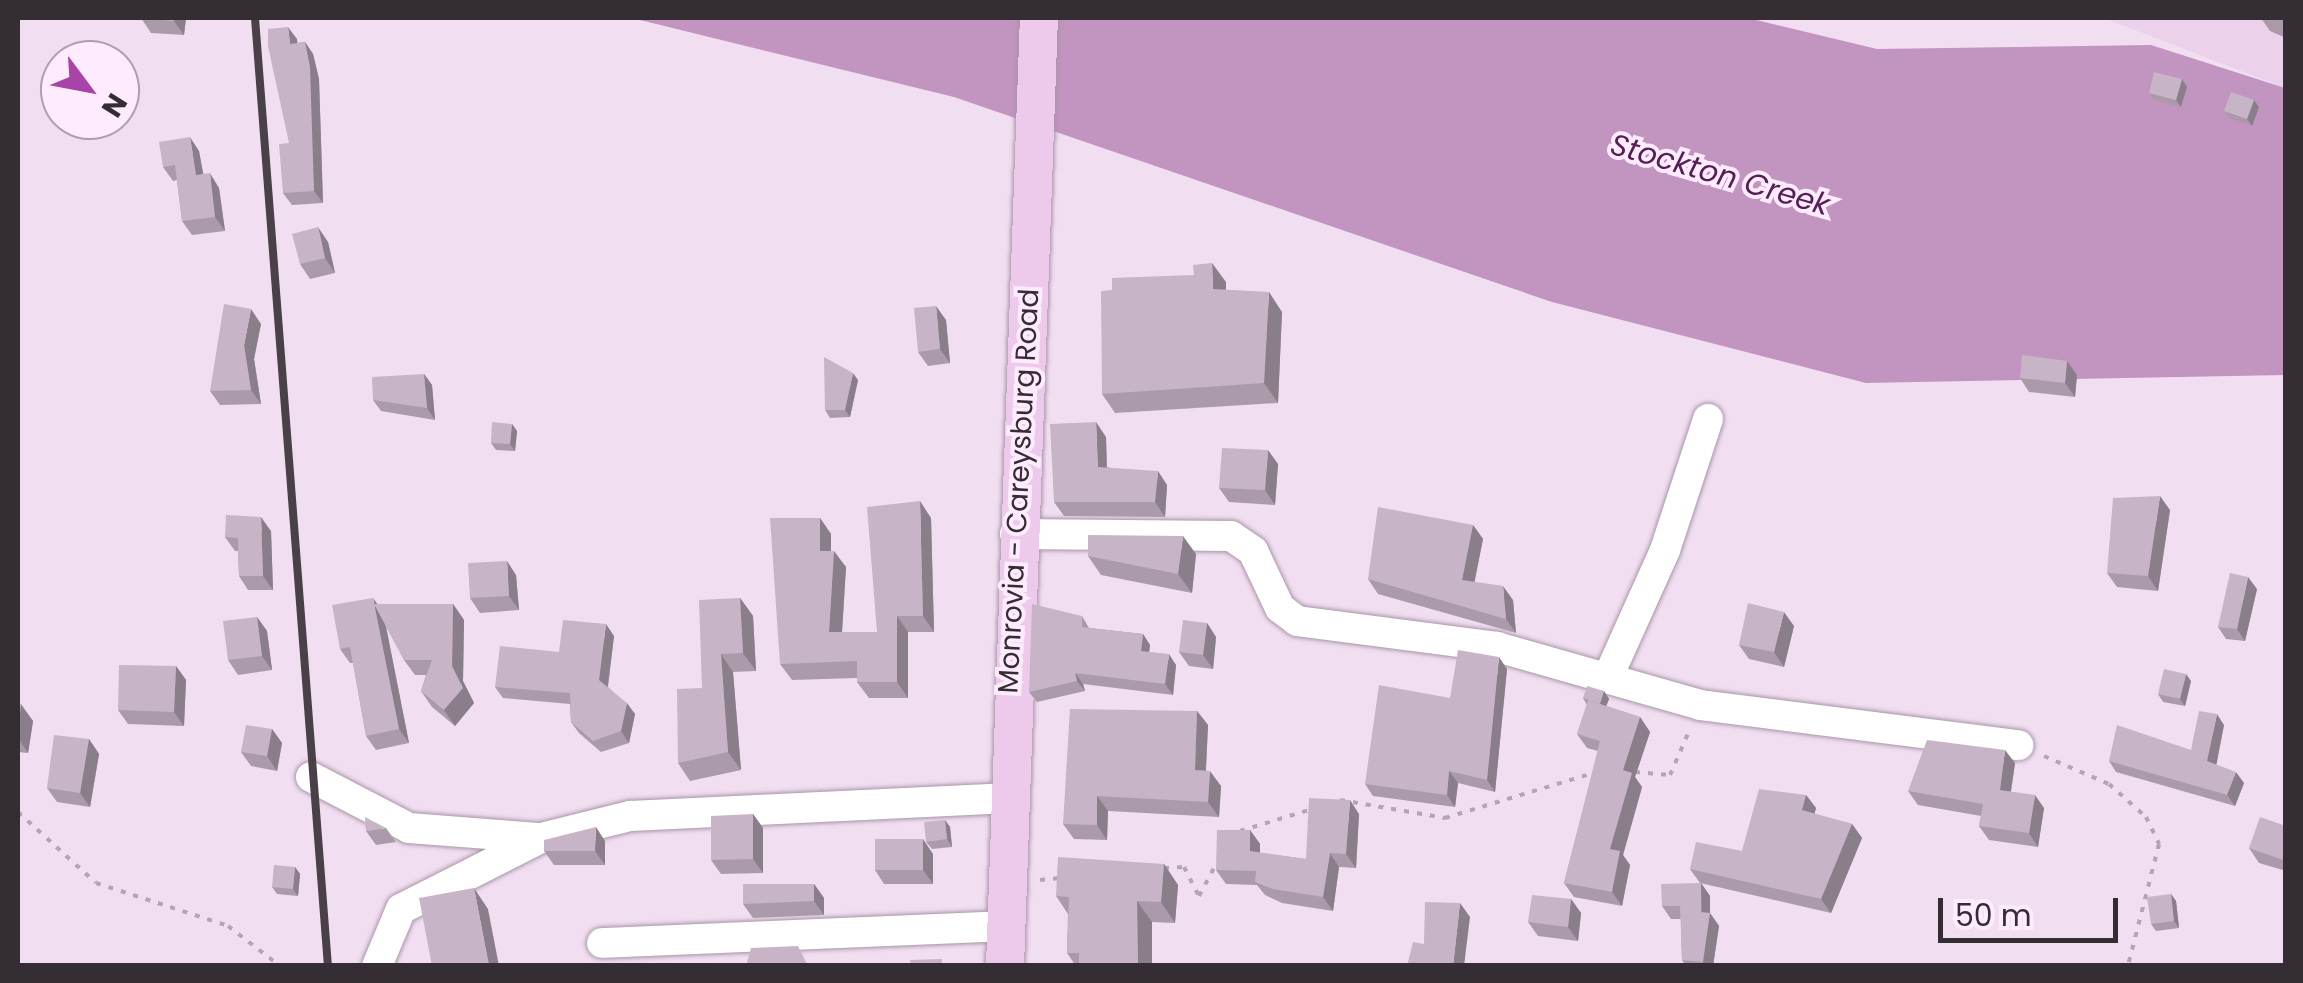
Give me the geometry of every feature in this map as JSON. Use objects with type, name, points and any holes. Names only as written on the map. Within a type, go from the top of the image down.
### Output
[{"type":"main road","name":"Monrovia - Careysburg Road","points":[[1005,966],[1006,798],[1038,143],[1039,18]]},
{"type":"street","points":[[1608,677],[1666,550],[1708,419]]},
{"type":"street","points":[[1016,534],[1231,536],[1252,551],[1280,608],[1297,621],[1497,647],[1700,704],[2018,745]]},
{"type":"street","points":[[311,777],[410,828],[541,838]]},
{"type":"street","points":[[377,966],[401,909],[541,838],[630,816],[1006,798]]},
{"type":"street","points":[[602,943],[1005,926]]},
{"type":"path","points":[[1622,770],[1670,775],[1700,704]]},
{"type":"path","points":[[2018,745],[2109,784],[2146,817],[2158,844],[2128,966]]},
{"type":"path","points":[[1334,802],[1350,797],[1445,818],[1606,769]]},
{"type":"path","points":[[1222,836],[1318,808]]},
{"type":"path","points":[[18,812],[96,884],[228,926],[280,966]]},
{"type":"path","points":[[1146,868],[1184,867],[1199,896],[1220,849]]},
{"type":"path","points":[[1005,883],[1074,877]]},
{"type":"shaded area","points":[[2104,18],[2285,18],[2285,88]]},
{"type":"water","name":"Stockton Creek","points":[[632,18],[1748,18],[1877,49],[2151,45],[2285,88],[2285,375],[1866,383],[1552,302],[954,97]]},
{"type":"building","points":[[288,27],[290,44],[305,42],[310,67],[314,191],[283,193],[279,144],[289,143],[268,46],[268,29]]},
{"type":"building","points":[[2154,72],[2182,79],[2176,100],[2149,93]]},
{"type":"building","points":[[2231,92],[2254,100],[2247,119],[2224,111]]},
{"type":"building","points":[[190,137],[196,175],[210,173],[215,217],[182,221],[175,165],[163,167],[159,142]]},
{"type":"building","points":[[318,227],[325,258],[300,264],[292,234]]},
{"type":"building","points":[[1212,263],[1213,289],[1269,292],[1264,383],[1102,394],[1101,291],[1112,290],[1112,278],[1194,275],[1193,265]]},
{"type":"building","points":[[224,304],[251,309],[244,345],[251,390],[210,391]]},
{"type":"building","points":[[936,306],[940,349],[918,352],[914,308]]},
{"type":"building","points":[[2022,355],[2067,361],[2065,383],[2020,378]]},
{"type":"building","points":[[824,357],[853,373],[845,410],[825,410]]},
{"type":"building","points":[[424,374],[427,408],[373,400],[372,377]]},
{"type":"building","points":[[492,422],[512,424],[510,444],[491,443]]},
{"type":"building","points":[[1096,422],[1098,467],[1158,471],[1155,502],[1054,502],[1050,424]]},
{"type":"building","points":[[1222,448],[1268,450],[1265,490],[1219,488]]},
{"type":"building","points":[[2160,496],[2148,576],[2107,573],[2113,498]]},
{"type":"building","points":[[920,501],[923,616],[897,616],[897,682],[857,682],[857,661],[780,664],[770,518],[820,518],[820,551],[834,551],[829,632],[877,632],[867,507]]},
{"type":"building","points":[[1378,507],[1473,525],[1462,580],[1503,586],[1506,619],[1368,579]]},
{"type":"building","points":[[226,515],[261,517],[263,576],[239,576],[238,538],[225,537]]},
{"type":"building","points":[[1088,535],[1183,536],[1178,574],[1088,556]]},
{"type":"building","points":[[507,561],[509,596],[470,598],[468,563]]},
{"type":"building","points":[[2230,573],[2248,577],[2237,629],[2218,627]]},
{"type":"building","points":[[373,598],[399,729],[366,736],[350,647],[340,649],[332,605]]},
{"type":"building","points":[[740,598],[743,653],[721,654],[728,752],[678,763],[677,689],[702,688],[699,600]]},
{"type":"building","points":[[1748,603],[1784,612],[1774,652],[1739,645]]},
{"type":"building","points":[[374,604],[453,604],[452,666],[463,688],[444,710],[421,691],[432,660],[404,660]]},
{"type":"building","points":[[1032,604],[1082,616],[1082,627],[1143,634],[1141,651],[1169,654],[1165,684],[1075,673],[1077,681],[1029,692]]},
{"type":"building","points":[[257,617],[262,656],[228,660],[223,621]]},
{"type":"building","points":[[563,620],[606,624],[599,680],[627,703],[621,731],[593,741],[571,722],[570,693],[495,687],[500,646],[559,652]]},
{"type":"building","points":[[1183,620],[1207,623],[1203,655],[1179,652]]},
{"type":"building","points":[[1458,650],[1499,657],[1487,780],[1449,771],[1447,795],[1365,784],[1379,685],[1450,698]]},
{"type":"building","points":[[119,665],[176,666],[174,712],[118,710]]},
{"type":"building","points":[[2164,669],[2186,674],[2180,699],[2158,694]]},
{"type":"building","points":[[1587,686],[1604,691],[1600,704],[1583,698]]},
{"type":"building","points":[[1588,700],[1640,717],[1623,770],[1632,773],[1610,849],[1620,851],[1612,892],[1564,883],[1600,741],[1577,734]]},
{"type":"building","points":[[1070,709],[1197,711],[1195,770],[1210,771],[1208,802],[1097,796],[1097,825],[1063,824]]},
{"type":"building","points":[[2199,711],[2217,714],[2207,761],[2236,772],[2227,795],[2109,761],[2117,725],[2191,750]]},
{"type":"building","points":[[246,725],[272,729],[267,756],[241,752]]},
{"type":"building","points":[[54,735],[89,739],[80,793],[47,788]]},
{"type":"building","points":[[1927,740],[2005,750],[2000,790],[2035,795],[2029,833],[1979,826],[1983,804],[1908,791]]},
{"type":"building","points":[[1759,789],[1806,795],[1802,810],[1852,824],[1821,899],[1690,869],[1696,842],[1742,851]]},
{"type":"building","points":[[1309,798],[1350,800],[1346,854],[1330,853],[1323,897],[1273,889],[1255,882],[1256,871],[1216,870],[1217,830],[1250,830],[1250,851],[1306,859]]},
{"type":"building","points":[[753,814],[753,859],[711,860],[711,816]]},
{"type":"building","points":[[365,817],[386,828],[366,831]]},
{"type":"building","points":[[2260,817],[2286,826],[2286,861],[2249,848]]},
{"type":"building","points":[[945,820],[947,839],[926,842],[924,822]]},
{"type":"building","points":[[596,827],[595,851],[544,851],[544,840]]},
{"type":"building","points":[[875,839],[923,839],[923,870],[875,870]]},
{"type":"building","points":[[1058,857],[1164,864],[1161,902],[1137,901],[1138,966],[1079,966],[1079,953],[1067,953],[1069,897],[1056,896]]},
{"type":"building","points":[[274,865],[295,867],[293,889],[272,887]]},
{"type":"building","points":[[1701,883],[1701,912],[1710,913],[1703,962],[1682,960],[1680,906],[1662,906],[1661,884]]},
{"type":"building","points":[[743,884],[814,884],[814,901],[743,904]]},
{"type":"building","points":[[474,888],[489,966],[432,966],[419,898]]},
{"type":"building","points":[[2171,894],[2174,921],[2151,924],[2147,897]]},
{"type":"building","points":[[1532,895],[1571,899],[1568,927],[1528,922]]},
{"type":"building","points":[[1425,902],[1460,903],[1453,966],[1407,966],[1413,942],[1424,944]]},
{"type":"building","points":[[798,946],[808,966],[746,966],[751,948]]},
{"type":"building","points":[[942,959],[942,966],[911,966],[910,960]]},
{"type":"railway","points":[[255,18],[328,966]]}]
